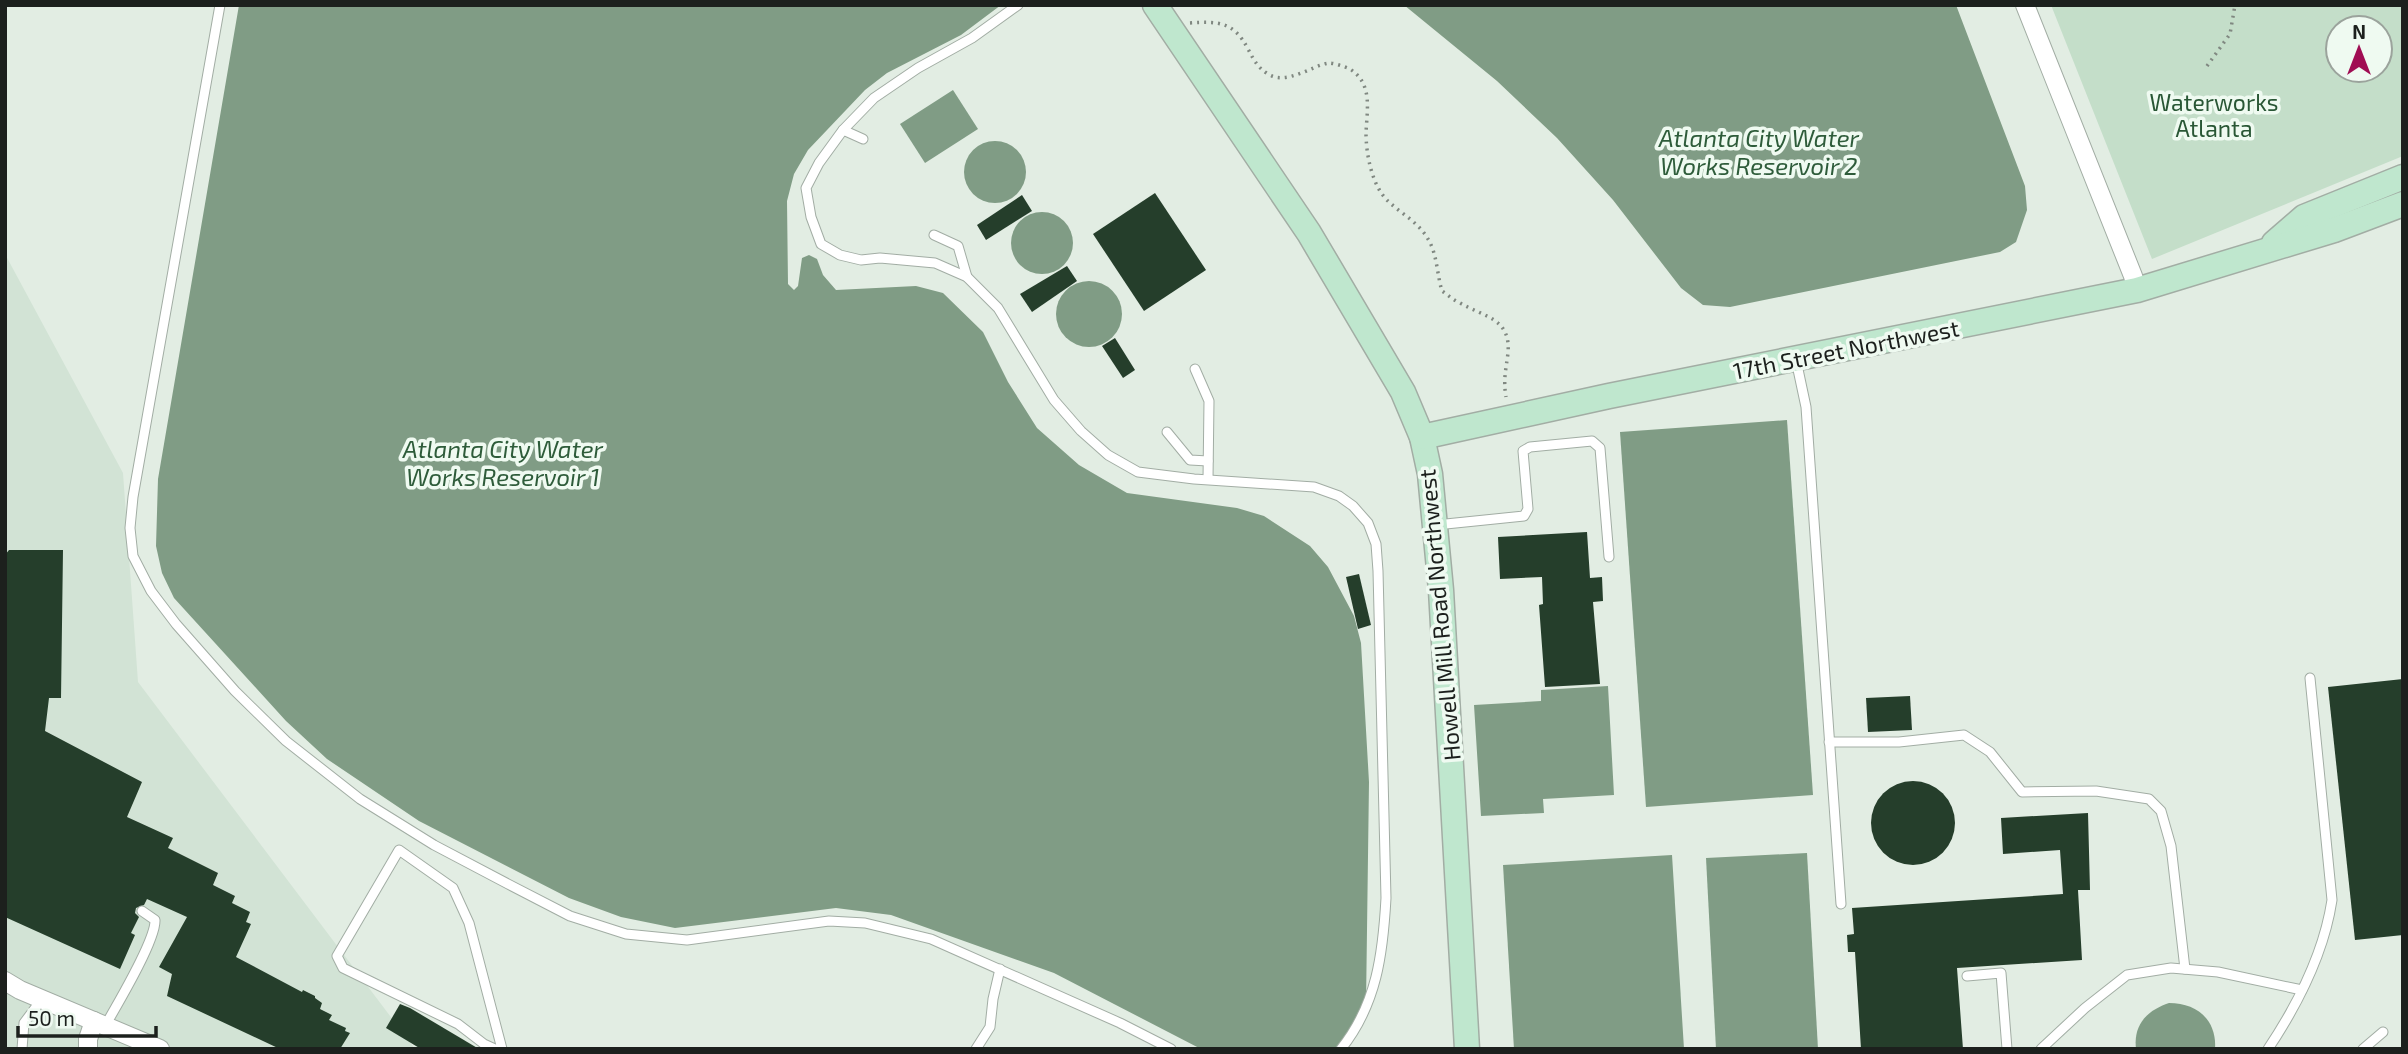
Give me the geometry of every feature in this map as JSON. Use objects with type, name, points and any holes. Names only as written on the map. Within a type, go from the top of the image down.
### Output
[{"type":"street","points":[[2025,5],[2137,290]]},
{"type":"street","name":"Howell Mill Road Northwest","points":[[1161,14],[1309,233],[1403,392],[1422,437],[1430,474],[1442,604],[1467,1049]]},
{"type":"street","name":"17th Street Northwest","points":[[2267,250],[2304,217],[2403,177]]},
{"type":"street","name":"17th Street Northwest","points":[[1422,437],[2137,290],[2395,210]]},
{"type":"street","points":[[5,982],[156,1048]]},
{"type":"street","points":[[88,1049],[88,1039],[100,1024]]},
{"type":"lane","points":[[220,5],[133,497],[130,528],[133,556],[151,591],[234,691],[286,741],[360,799],[434,845],[570,916],[626,934],[687,940],[829,921],[866,923],[931,939],[1171,1049]]},
{"type":"lane","points":[[1018,5],[972,38],[918,68],[874,98],[843,130],[819,163],[806,188],[811,217],[821,244],[840,255],[861,260],[892,258],[936,264],[967,277],[998,308],[1054,400],[1108,455],[1138,472],[1314,487],[1339,496],[1353,506],[1368,523],[1376,544],[1387,898],[1384,948],[1363,1017],[1341,1049]]},
{"type":"lane","points":[[843,130],[863,139]]},
{"type":"lane","points":[[934,234],[958,246],[967,277]]},
{"type":"lane","points":[[1797,360],[1806,407],[1840,904]]},
{"type":"lane","points":[[1195,369],[1209,401],[1208,479]]},
{"type":"lane","points":[[1167,432],[1190,460],[1208,461]]},
{"type":"lane","points":[[1435,525],[1524,516],[1528,509],[1523,451],[1530,447],[1592,441],[1600,448],[1609,557]]},
{"type":"lane","points":[[1273,471],[1275,483]]},
{"type":"lane","points":[[2268,1049],[2302,990],[2328,926],[2332,900],[2309,678]]},
{"type":"lane","points":[[1829,742],[1899,742],[1964,735],[1990,751],[2022,792],[2096,791],[2149,799],[2161,811],[2171,846],[2185,969]]},
{"type":"lane","points":[[495,1049],[458,1024],[343,968],[337,956],[399,850],[453,888],[469,923],[502,1049]]},
{"type":"lane","points":[[100,1024],[149,941],[155,926],[155,920],[142,911]]},
{"type":"lane","points":[[2041,1049],[2085,1008],[2127,975],[2171,968],[2185,969],[2218,972],[2302,990]]},
{"type":"lane","points":[[976,1049],[990,1027],[1000,969]]},
{"type":"lane","points":[[1967,976],[2001,974],[2007,1049]]},
{"type":"lane","points":[[23,1048],[24,1023],[42,999]]},
{"type":"lane","points":[[2363,1049],[2383,1032]]},
{"type":"path","points":[[2207,66],[2230,33],[2235,5]]},
{"type":"path","points":[[1161,14],[1233,28],[1255,64],[1271,76],[1288,77],[1330,63],[1356,73],[1366,87],[1368,155],[1374,177],[1387,200],[1417,224],[1429,240],[1441,291],[1490,317],[1501,325],[1507,337],[1505,393],[1511,417]]},
{"type":"shaded area","points":[[5,254],[123,473],[138,682],[415,1049],[5,1049]]},
{"type":"green space","name":"Waterworks Atlanta","points":[[2051,5],[2403,5],[2403,156],[2152,259]]},
{"type":"water","name":"Atlanta City Water Works Reservoir 1","points":[[239,5],[1001,5],[961,35],[887,73],[865,90],[808,150],[794,174],[787,201],[788,284],[794,290],[798,286],[802,258],[809,255],[817,259],[823,275],[836,290],[916,286],[943,293],[983,332],[1008,382],[1037,428],[1079,465],[1127,493],[1237,508],[1264,516],[1310,546],[1328,567],[1354,616],[1361,643],[1369,782],[1366,1004],[1353,1029],[1335,1049],[1201,1049],[1054,973],[891,915],[836,908],[675,928],[621,917],[569,898],[419,821],[327,759],[286,721],[174,598],[162,573],[156,546],[158,479]]},
{"type":"water","name":"Atlanta City Water Works Reservoir 2","points":[[1404,5],[1956,5],[2025,186],[2027,210],[2016,242],[2000,252],[1730,307],[1703,305],[1681,288],[1613,200],[1557,138],[1497,81]]},
{"type":"water","points":[[953,90],[978,129],[925,163],[900,124]]},
{"type":"water","points":[[995,141],[1017,150],[1026,172],[1017,194],[995,203],[973,194],[964,172],[973,150]]},
{"type":"water","points":[[1042,212],[1064,221],[1073,243],[1064,265],[1042,274],[1020,265],[1011,243],[1020,221]]},
{"type":"water","points":[[1089,281],[1102,283],[1112,291],[1120,301],[1120,327],[1112,337],[1102,345],[1089,347],[1076,345],[1066,337],[1058,327],[1056,314],[1058,301],[1066,291],[1076,283]]},
{"type":"water","points":[[1787,420],[1813,795],[1646,807],[1620,432]]},
{"type":"water","points":[[1608,686],[1614,795],[1543,799],[1544,813],[1481,816],[1474,705],[1541,701],[1541,690]]},
{"type":"water","points":[[1807,853],[1818,1049],[1716,1049],[1706,858]]},
{"type":"water","points":[[1672,855],[1684,1049],[1514,1049],[1503,865]]},
{"type":"water","points":[[2169,1003],[2188,1006],[2203,1015],[2213,1030],[2215,1049],[2136,1049],[2137,1032],[2143,1019]]},
{"type":"building","points":[[1155,193],[1206,270],[1144,311],[1093,234]]},
{"type":"building","points":[[1022,195],[1032,211],[986,240],[977,225]]},
{"type":"building","points":[[1067,266],[1077,281],[1032,312],[1020,294]]},
{"type":"building","points":[[1115,338],[1135,370],[1123,378],[1102,346]]},
{"type":"building","points":[[1587,532],[1590,578],[1602,577],[1603,601],[1593,602],[1600,684],[1545,687],[1539,605],[1543,604],[1542,577],[1500,579],[1498,537]]},
{"type":"building","points":[[9,550],[63,550],[61,698],[49,698],[45,731],[142,782],[127,817],[173,838],[168,848],[218,873],[213,885],[235,896],[232,903],[250,912],[246,922],[251,924],[236,957],[302,992],[303,990],[315,996],[322,1003],[320,1009],[332,1015],[329,1020],[346,1028],[345,1031],[350,1033],[340,1049],[280,1049],[167,996],[172,974],[159,967],[187,917],[147,899],[144,905],[136,908],[135,913],[139,917],[131,933],[135,935],[120,969],[5,917],[5,555]]},
{"type":"building","points":[[1359,574],[1371,625],[1358,629],[1346,577]]},
{"type":"building","points":[[2403,679],[2403,935],[2355,940],[2328,687]]},
{"type":"building","points":[[1910,696],[1912,730],[1868,732],[1866,698]]},
{"type":"building","points":[[1913,781],[1929,784],[1943,793],[1952,807],[1955,823],[1952,839],[1943,853],[1929,862],[1913,865],[1897,862],[1883,853],[1874,839],[1871,823],[1874,807],[1883,793],[1897,784]]},
{"type":"building","points":[[2088,813],[2090,890],[2078,890],[2082,960],[1957,968],[1963,1049],[1861,1049],[1855,952],[1848,952],[1847,935],[1854,934],[1852,908],[2063,894],[2060,850],[2003,854],[2001,818]]},
{"type":"building","points":[[400,1004],[479,1049],[421,1049],[386,1028]]}]
